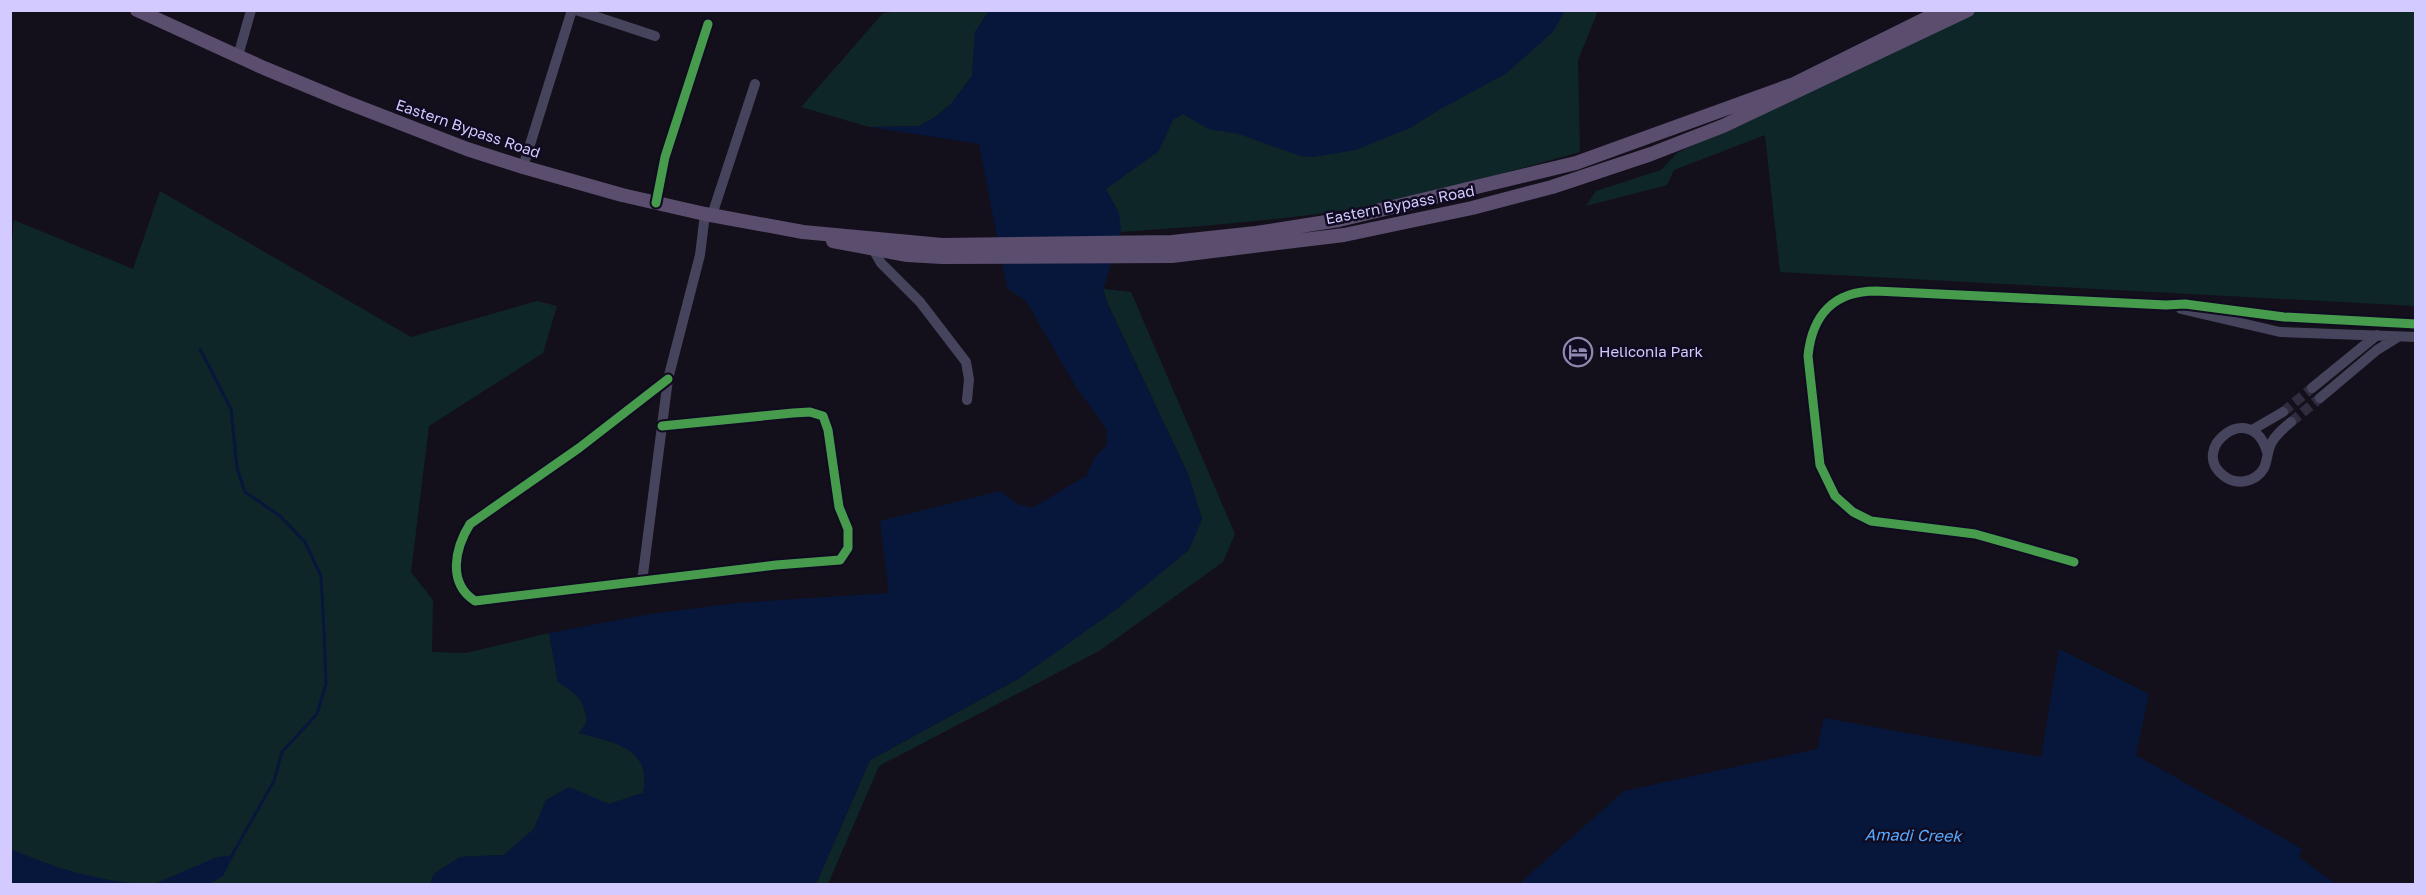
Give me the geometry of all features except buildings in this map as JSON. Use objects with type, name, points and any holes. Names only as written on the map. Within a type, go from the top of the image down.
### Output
[{"type":"main road","name":"Eastern Bypass Road","points":[[137,10],[238,56],[400,123],[523,167],[656,203],[709,214],[803,232],[942,251]]},
{"type":"main road","name":"Eastern Bypass Road","points":[[1172,249],[1339,220],[1576,163],[1794,84],[1943,10]]},
{"type":"main road","name":"Eastern Bypass Road","points":[[803,232],[848,245],[907,255],[942,251],[1172,249],[1344,235],[1472,208],[1552,187],[1651,154],[1723,126],[1968,10]]},
{"type":"street","points":[[238,56],[251,10]]},
{"type":"street","points":[[523,167],[574,10],[655,36]]},
{"type":"street","points":[[656,203],[665,157],[708,24]]},
{"type":"street","points":[[642,582],[668,379],[709,214],[754,84]]},
{"type":"street","points":[[873,249],[881,263],[920,302],[966,362],[969,379],[967,400]]},
{"type":"street","points":[[2074,562],[1975,534],[1871,521],[1853,512],[1843,503],[1830,488],[1820,465],[1808,356],[1814,329],[1821,314],[1832,304],[1859,291],[2192,305],[2284,317],[2415,324]]},
{"type":"street","points":[[2166,305],[2280,332],[2415,337]]},
{"type":"street","points":[[2312,388],[2375,336],[2395,323]]},
{"type":"street","points":[[2320,398],[2377,350],[2399,337]]},
{"type":"street","points":[[662,426],[793,413],[810,412],[823,416],[828,430],[839,507],[848,529],[848,548],[840,560],[776,565],[475,601],[464,594],[458,581],[456,557],[461,540],[470,524],[579,448],[668,379]]},
{"type":"street","points":[[2283,412],[2252,430],[2233,429],[2218,439],[2213,457],[2220,472],[2234,481],[2251,480],[2263,469],[2267,452],[2279,432],[2291,422]]},
{"type":"street","points":[[2252,430],[2259,436],[2267,452]]},
{"type":"green space","points":[[910,10],[989,11],[975,32],[972,76],[952,103],[934,118],[919,126],[869,127],[801,107],[883,13]]},
{"type":"green space","points":[[1543,11],[1598,11],[1578,60],[1580,152],[1375,205],[1317,214],[1205,226],[1121,232],[1103,289],[1083,222],[1128,122]]},
{"type":"green space","points":[[1971,11],[2415,11],[2415,306],[1780,272],[1765,135],[1674,170],[1667,185],[1586,206],[1596,191],[1661,170],[1677,153]]},
{"type":"green space","points":[[160,191],[411,337],[537,301],[557,306],[543,353],[429,426],[411,572],[433,600],[432,652],[466,653],[549,633],[558,682],[575,694],[584,708],[587,722],[579,733],[616,744],[636,756],[642,765],[643,793],[609,804],[569,788],[546,800],[534,829],[504,855],[460,857],[434,874],[430,884],[11,884],[10,265],[14,220],[133,269]]},
{"type":"green space","points":[[1103,289],[1131,292],[1235,534],[1223,562],[1099,651],[879,766],[828,884],[816,884],[870,760],[1018,679],[1202,519],[1188,474]]},
{"type":"water","points":[[989,11],[1565,11],[1553,32],[1507,73],[1410,128],[1356,150],[1313,157],[1300,156],[1239,134],[1208,129],[1183,114],[1173,120],[1159,151],[1106,189],[1119,213],[1121,231],[1103,289],[1107,303],[1188,474],[1202,519],[1189,550],[1117,609],[1018,679],[870,760],[816,884],[430,884],[434,874],[460,857],[504,855],[534,829],[546,800],[569,787],[609,804],[643,793],[642,765],[636,756],[616,744],[579,733],[587,722],[584,708],[575,694],[558,682],[549,633],[650,614],[737,603],[889,593],[880,521],[1000,491],[1018,504],[1032,508],[1086,476],[1095,457],[1107,445],[1106,428],[1076,387],[1026,301],[1007,288],[979,144],[869,127],[919,126],[934,118],[952,103],[972,76],[975,32]]},
{"type":"water","name":"Amadi Creek","points":[[2059,649],[2149,694],[2136,755],[2302,849],[2299,857],[2336,884],[1519,884],[1624,791],[1817,749],[1824,718],[2041,757]]},
{"type":"water","points":[[11,849],[76,872],[109,880],[144,884],[11,884]]},
{"type":"water","points":[[234,855],[223,876],[209,884],[154,884],[217,857]]},
{"type":"waterway","points":[[200,349],[231,409],[237,468],[245,492],[280,516],[305,542],[321,576],[326,684],[317,714],[282,752],[274,781],[232,855]]},
{"type":"tunnel","points":[[2283,412],[2312,388]]},
{"type":"tunnel","points":[[2291,422],[2320,398]]},
{"type":"cycle path","points":[[656,203],[665,157],[708,24]]},
{"type":"cycle path","points":[[2074,562],[1975,534],[1871,521],[1853,512],[1835,496],[1820,465],[1808,356],[1814,329],[1828,308],[1848,295],[1876,291],[2185,304],[2284,317],[2416,324]]},
{"type":"cycle path","points":[[662,426],[793,413],[810,412],[823,416],[828,430],[839,507],[848,529],[848,548],[840,560],[776,565],[475,601],[466,594],[460,585],[456,565],[461,544],[470,524],[579,448],[668,379]]},
{"type":"place","name":"Heliconia Park","points":[[1578,352]]}]
